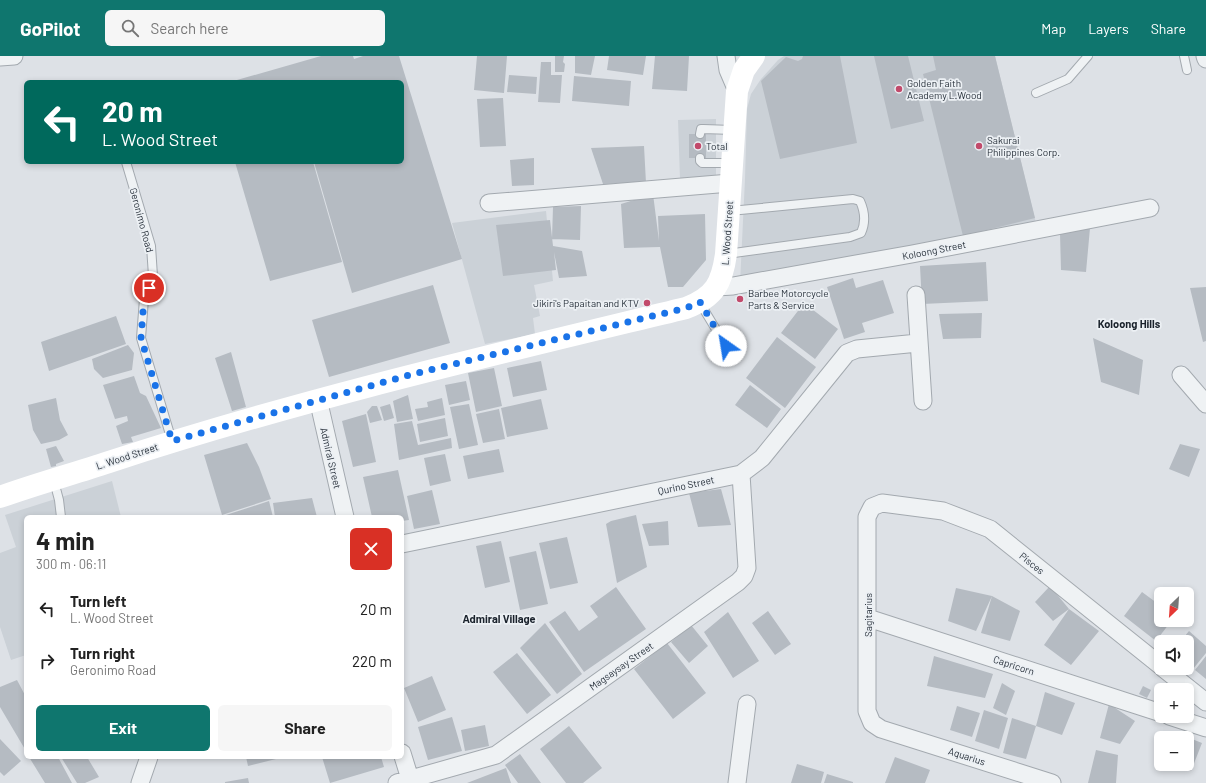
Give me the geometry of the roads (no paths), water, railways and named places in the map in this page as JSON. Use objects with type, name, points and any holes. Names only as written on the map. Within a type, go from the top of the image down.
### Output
[{"type":"main road","name":"L. Wood Street","points":[[1,494],[54,480],[172,441],[318,400],[413,374],[686,308],[700,302],[714,291],[723,273],[726,254],[737,91],[744,70],[754,56]]},
{"type":"street","points":[[0,57],[14,56]]},
{"type":"street","points":[[726,56],[728,70],[737,91]]},
{"type":"street","points":[[489,203],[731,173]]},
{"type":"street","name":"Koloong Street","points":[[717,287],[734,286],[912,254],[1150,208]]},
{"type":"street","points":[[916,295],[923,401]]},
{"type":"street","name":"Qurino Street","points":[[404,544],[741,474],[762,458],[847,353],[857,349],[918,342]]},
{"type":"street","points":[[1181,375],[1206,404]]},
{"type":"street","name":"Admiral Street","points":[[318,400],[344,515]]},
{"type":"street","name":"Magsaysay Street","points":[[403,781],[496,755],[744,576],[747,568],[741,474]]},
{"type":"street","name":"Sagitarius","points":[[881,729],[872,723],[867,711],[867,517],[872,507],[882,503]]},
{"type":"street","name":"Pisces","points":[[882,503],[943,510],[990,529],[1154,660]]},
{"type":"street","name":"Capricorn","points":[[868,618],[1154,711]]},
{"type":"street","points":[[1172,675],[1206,702]]},
{"type":"street","points":[[737,783],[747,704]]},
{"type":"street","points":[[1191,723],[1206,728]]},
{"type":"street","name":"Aquarius","points":[[881,729],[1052,783]]},
{"type":"street","points":[[140,783],[148,759]]},
{"type":"street","points":[[402,759],[403,781]]},
{"type":"lane","points":[[1036,93],[1068,79],[1088,56]]},
{"type":"lane","points":[[1184,56],[1187,70]]},
{"type":"lane","points":[[700,134],[701,129],[703,128],[735,131]]},
{"type":"lane","points":[[700,158],[702,163],[731,173]]},
{"type":"lane","name":"Geronimo Road","points":[[127,164],[151,246],[153,276],[144,299],[141,338],[172,441]]},
{"type":"lane","points":[[726,254],[850,237],[861,233],[865,225],[863,208],[860,201],[852,199],[729,211]]},
{"type":"lane","points":[[700,302],[726,346]]},
{"type":"lane","points":[[54,480],[61,515]]},
{"type":"place","name":"Golden Faith Academy L.Wood","points":[[899,89]]},
{"type":"place","name":"Total","points":[[698,146]]},
{"type":"place","name":"Sakurai Philippines Corp.","points":[[979,146]]},
{"type":"place","name":"Barbee Motorcycle Parts & Service","points":[[740,299]]},
{"type":"place","name":"Jikiri's Papaitan and KTV","points":[[647,303]]},
{"type":"district","name":"Koloong Hills","points":[[1129,323]]},
{"type":"district","name":"Admiral Village","points":[[499,618]]}]
